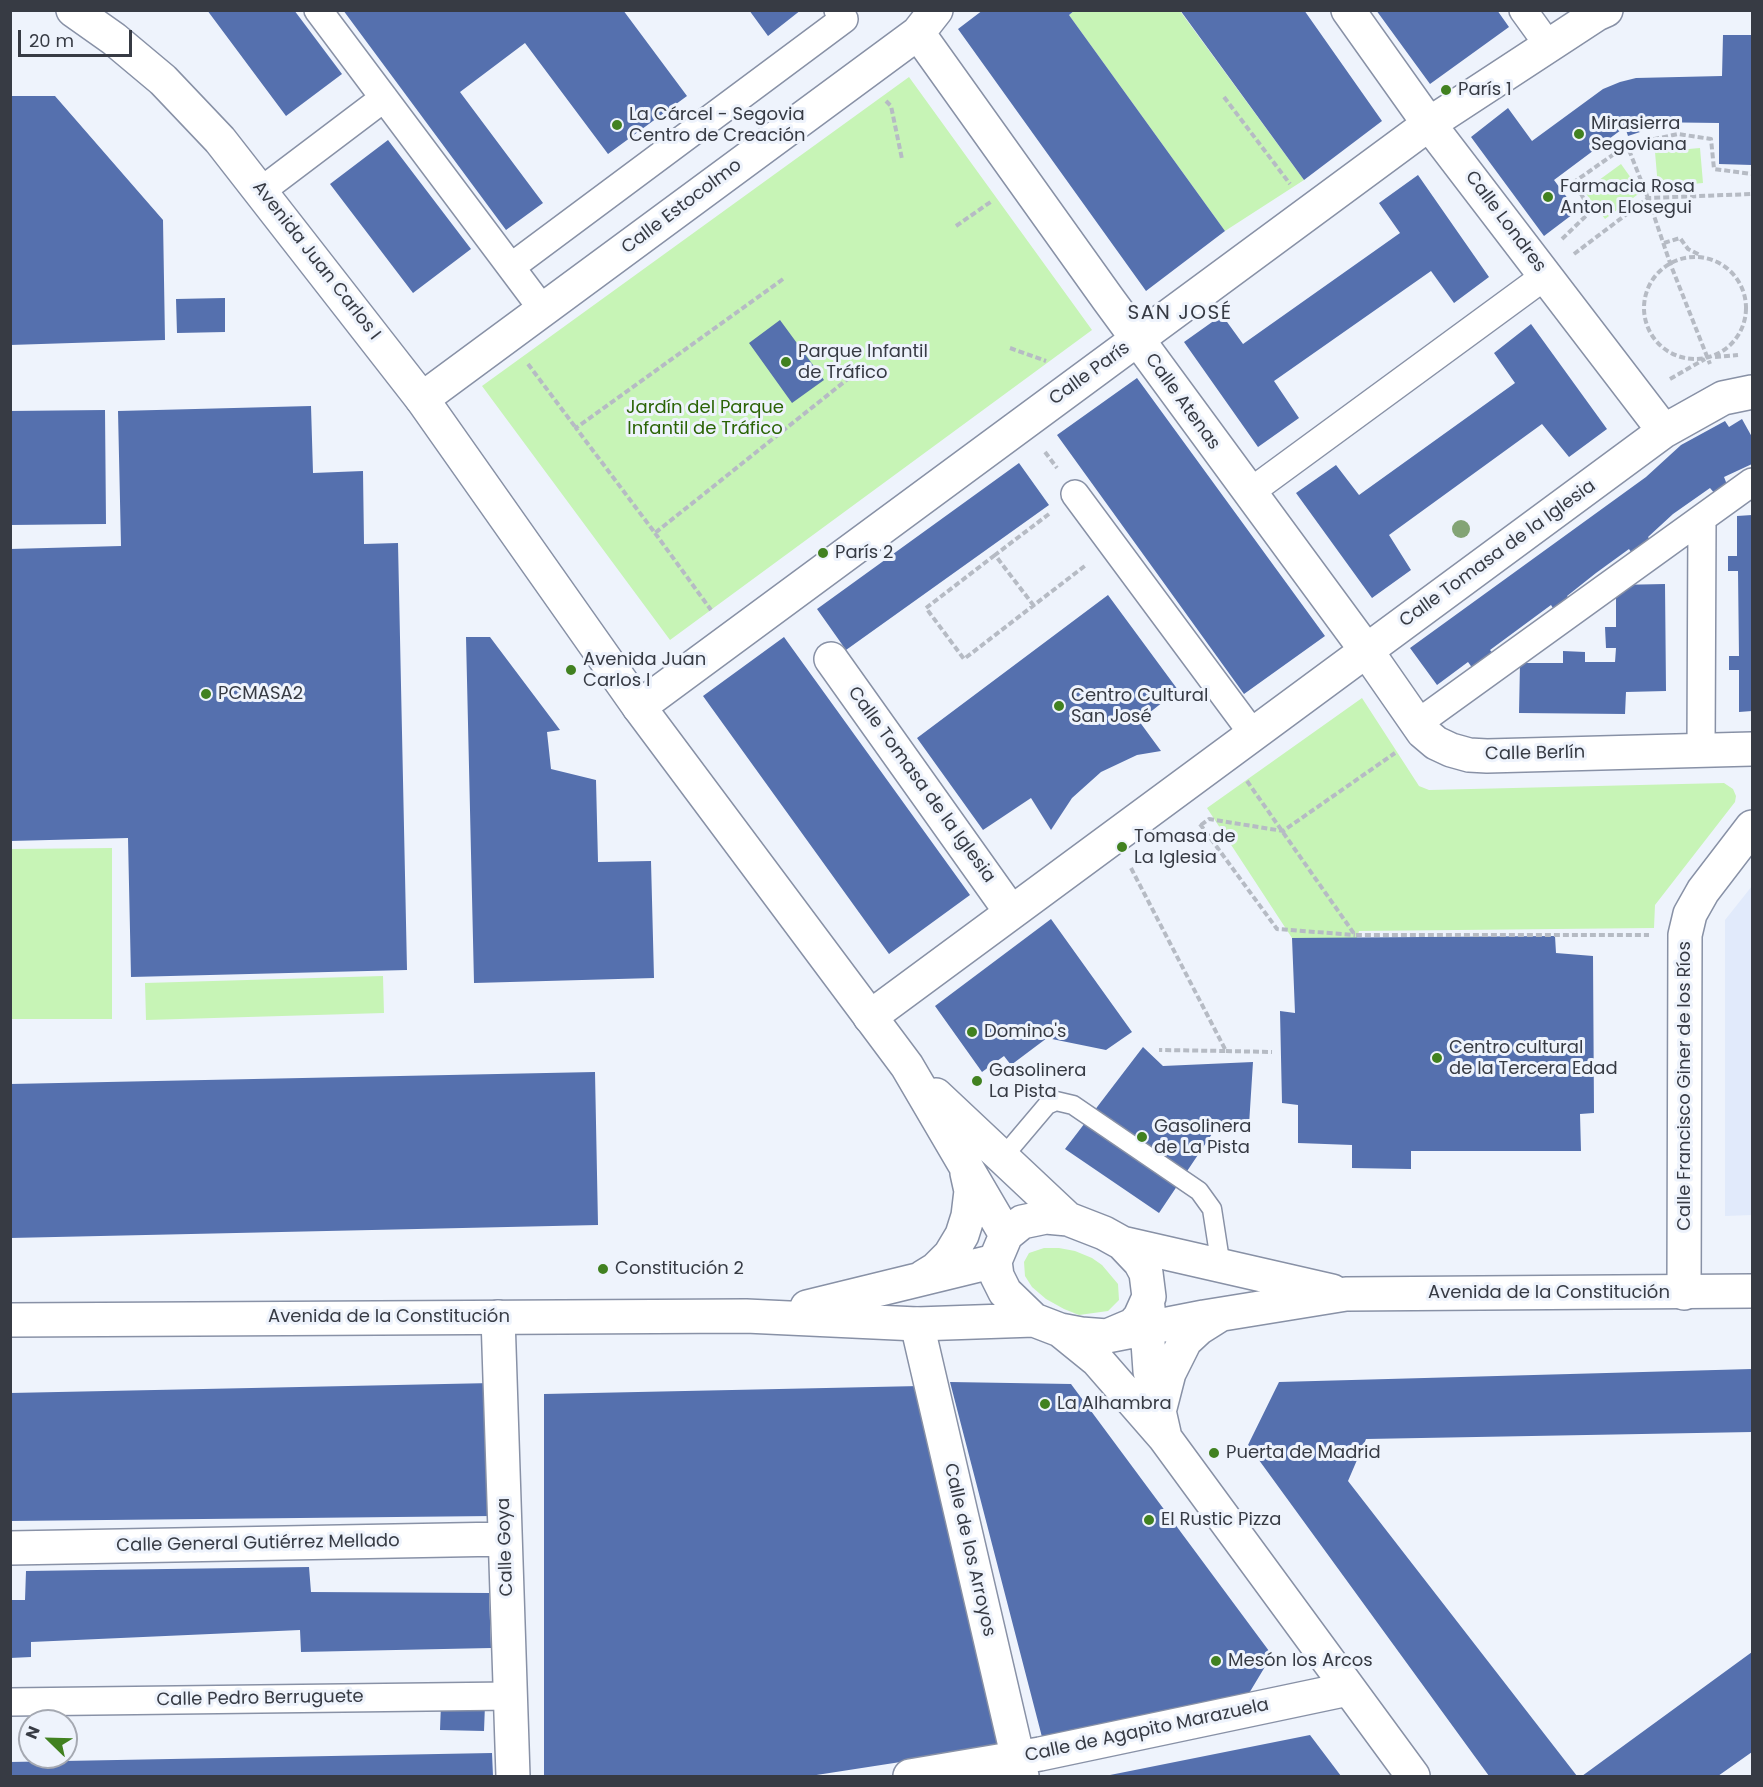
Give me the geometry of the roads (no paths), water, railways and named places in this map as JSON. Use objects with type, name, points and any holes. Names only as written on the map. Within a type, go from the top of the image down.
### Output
[{"type":"street","name":"Avenida Juan Carlos I","points":[[73,10],[114,39],[163,80],[220,140],[422,399],[639,706],[908,1066],[966,1168],[1001,1248]]},
{"type":"street","points":[[318,10],[543,310]]},
{"type":"street","points":[[511,267],[844,19],[838,10]]},
{"type":"street","name":"Calle Londres","points":[[1348,10],[1429,124],[1555,268],[1664,431]]},
{"type":"street","points":[[1523,10],[1549,46]]},
{"type":"street","name":"Calle París","points":[[639,706],[1429,124],[1606,10]]},
{"type":"street","name":"Calle Atenas","points":[[927,22],[1023,180],[1366,650]]},
{"type":"street","name":"Calle Estocolmo","points":[[422,399],[927,22]]},
{"type":"street","points":[[261,191],[384,98]]},
{"type":"street","points":[[1250,493],[1555,268]]},
{"type":"street","name":"Calle Tomasa de la Iglesia","points":[[870,1017],[1664,431],[1738,395]]},
{"type":"street","points":[[1418,723],[1752,482]]},
{"type":"street","points":[[1075,494],[1252,734]]},
{"type":"street","points":[[1701,750],[1702,519]]},
{"type":"street","name":"Calle Berlín","points":[[1366,650],[1423,732],[1437,743],[1469,755],[1752,749]]},
{"type":"street","name":"Calle Tomasa de la Iglesia","points":[[831,659],[1011,912]]},
{"type":"street","name":"Calle Francisco Giner de los Ríos","points":[[1684,1293],[1685,934],[1690,914],[1703,891],[1752,828]]},
{"type":"street","name":"Avenida Juan Carlos I","points":[[908,1066],[1068,1220]]},
{"type":"street","points":[[918,1279],[936,1269],[950,1255],[962,1235],[968,1216],[971,1191],[966,1168]]},
{"type":"street","points":[[1163,1430],[1150,1371],[1144,1268],[1134,1254],[1104,1233],[1068,1220],[1046,1217],[1022,1222],[1001,1248],[997,1276],[1005,1292],[1097,1360],[1163,1430],[1413,1776]]},
{"type":"street","name":"Avenida de la Constitución","points":[[1122,1244],[1346,1294]]},
{"type":"street","name":"Avenida de la Constitución","points":[[767,1316],[918,1279],[1001,1248]]},
{"type":"street","name":"Avenida de la Constitución","points":[[10,1320],[767,1316],[917,1324],[1047,1325],[1081,1334],[1107,1336],[1148,1313],[1219,1315],[1346,1294],[1752,1291]]},
{"type":"street","points":[[1163,1430],[1161,1400],[1176,1357],[1185,1341],[1199,1328],[1219,1315]]},
{"type":"street","name":"Calle Goya","points":[[498,1317],[513,1776]]},
{"type":"street","name":"Calle de los Arroyos","points":[[917,1324],[1020,1767]]},
{"type":"street","name":"Calle General Gutiérrez Mellado","points":[[10,1548],[506,1539]]},
{"type":"street","name":"Calle de Agapito Marazuela","points":[[910,1776],[1020,1767],[1348,1689]]},
{"type":"street","name":"Calle Pedro Berruguete","points":[[10,1702],[510,1696]]},
{"type":"lane","points":[[1003,1157],[1047,1105],[1056,1101],[1073,1105],[1199,1191],[1212,1209],[1221,1267]]},
{"type":"place","name":"París 1","points":[[1446,90]]},
{"type":"place","name":"La Cárcel - Segovia Centro de Creación","points":[[617,125]]},
{"type":"place","name":"Mirasierra Segoviana","points":[[1579,134]]},
{"type":"place","name":"Farmacia Rosa Anton Elosegui","points":[[1548,197]]},
{"type":"place","name":"Parque Infantil de Tráfico","points":[[786,362]]},
{"type":"place","name":"París 2","points":[[823,553]]},
{"type":"place","name":"Avenida Juan Carlos I","points":[[571,670]]},
{"type":"place","name":"PCMASA2","points":[[206,694]]},
{"type":"place","name":"Centro Cultural San José","points":[[1059,706]]},
{"type":"place","name":"Tomasa de La Iglesia","points":[[1122,847]]},
{"type":"place","name":"Domino's","points":[[972,1032]]},
{"type":"place","name":"Centro cultural de la Tercera Edad","points":[[1437,1058]]},
{"type":"place","name":"Gasolinera La Pista","points":[[977,1081]]},
{"type":"place","name":"Gasolinera de La Pista","points":[[1142,1137]]},
{"type":"place","name":"Constitución 2","points":[[603,1269]]},
{"type":"place","name":"La Alhambra","points":[[1045,1404]]},
{"type":"place","name":"Puerta de Madrid","points":[[1214,1453]]},
{"type":"place","name":"El Rustic Pizza","points":[[1149,1520]]},
{"type":"place","name":"Mesón los Arcos","points":[[1216,1661]]},
{"type":"district","name":"SAN JOSÉ","points":[[1180,314]]},
{"type":"park label","name":"Jardín del Parque Infantil de Tráfico","points":[[705,418]]}]
